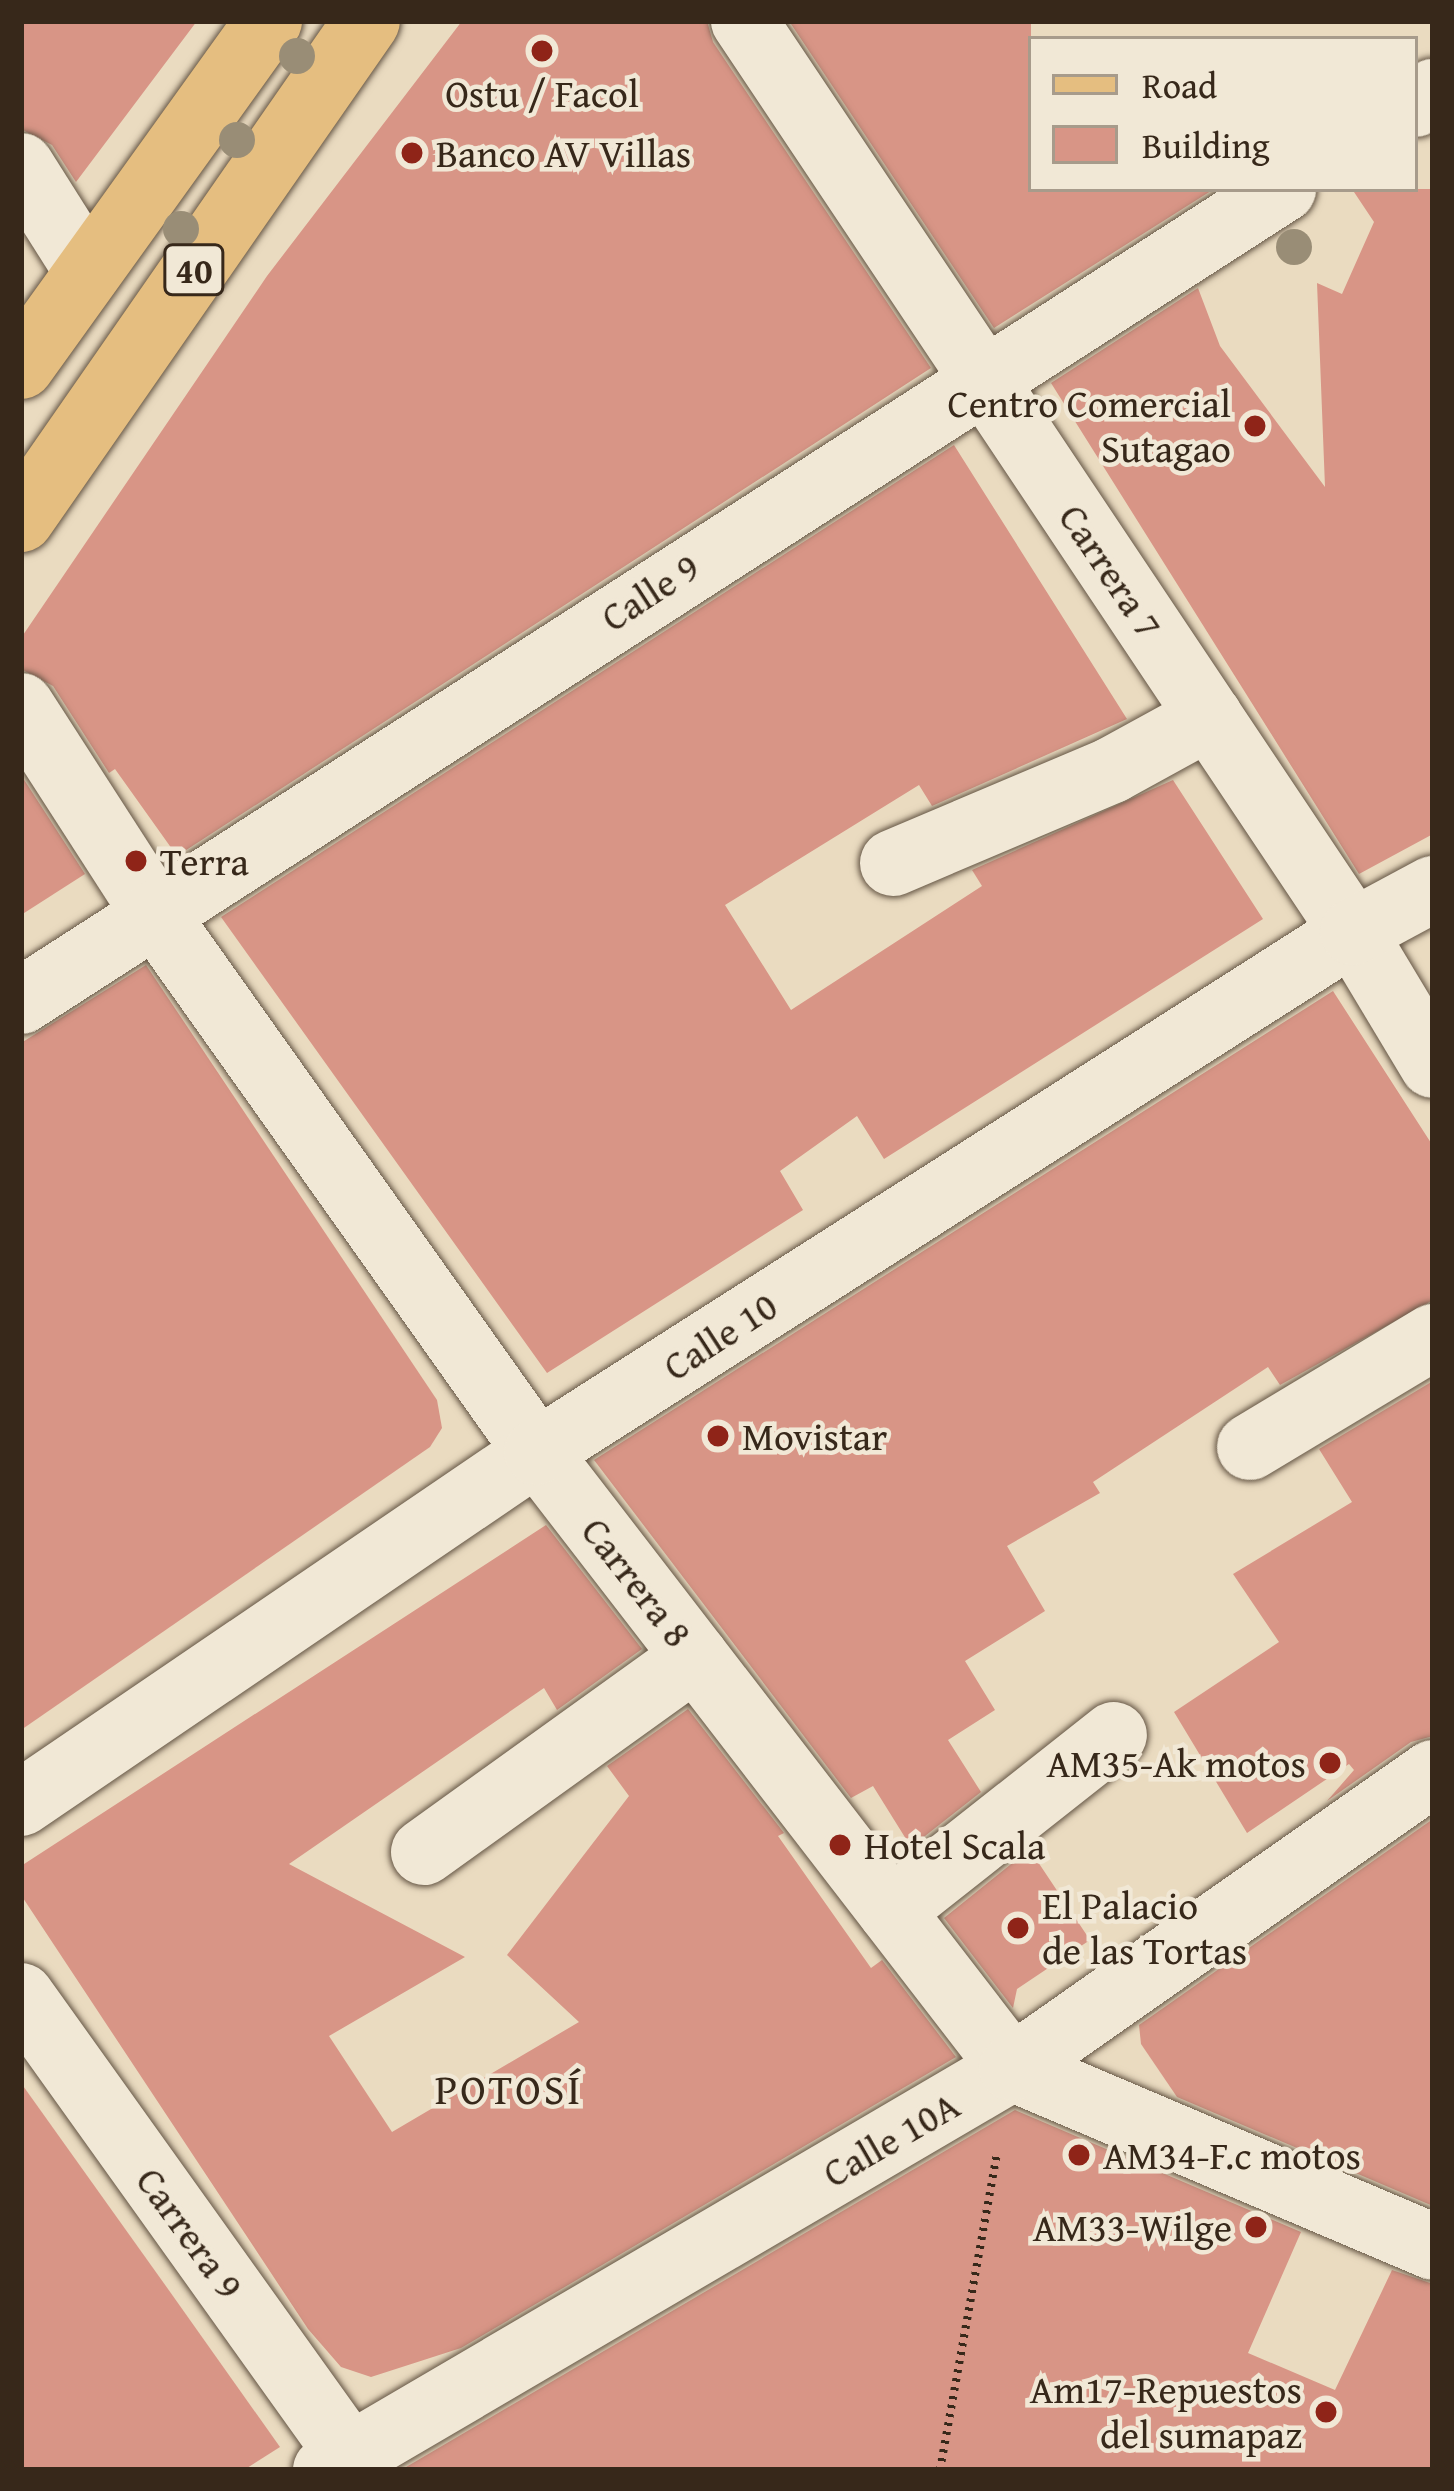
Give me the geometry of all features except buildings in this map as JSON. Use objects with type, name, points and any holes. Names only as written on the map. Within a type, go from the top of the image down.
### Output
[{"type":"main road","name":"40","points":[[21,366],[269,21]]},
{"type":"main road","name":"40","points":[[21,519],[367,21]]},
{"type":"street","name":"Carrera 7","points":[[744,21],[1353,932],[1433,1065]]},
{"type":"street","points":[[21,166],[88,272]]},
{"type":"street","name":"Calle 9","points":[[21,1001],[981,377],[1278,192]]},
{"type":"street","name":"Carrera 8","points":[[21,706],[155,914],[538,1452],[1012,2068],[1433,2247]]},
{"type":"street","points":[[892,863],[1112,770],[1209,717]]},
{"type":"street","name":"Calle 10","points":[[21,1803],[538,1452],[1353,932],[1433,889]]},
{"type":"street","points":[[1250,1447],[1433,1337]]},
{"type":"street","points":[[424,1852],[695,1657]]},
{"type":"street","points":[[890,1911],[1114,1735]]},
{"type":"street","name":"Calle 10A","points":[[345,2465],[1012,2068],[1433,1773]]},
{"type":"street","name":"Carrera 9","points":[[21,1996],[345,2465]]},
{"type":"path","points":[[940,2470],[1012,2068]]},
{"type":"place","name":"Ostu / Facol","points":[[542,51]]},
{"type":"place","name":"Banco AV Villas","points":[[412,153]]},
{"type":"place","name":"Centro Comercial Sutagao","points":[[1255,426]]},
{"type":"place","name":"Terra","points":[[136,861]]},
{"type":"place","name":"Movistar","points":[[718,1436]]},
{"type":"place","name":"AM35-Ak motos","points":[[1330,1763]]},
{"type":"place","name":"Hotel Scala","points":[[840,1845]]},
{"type":"place","name":"El Palacio de las Tortas","points":[[1018,1928]]},
{"type":"place","name":"AM34-F.c motos","points":[[1079,2155]]},
{"type":"place","name":"AM33-Wilge","points":[[1256,2227]]},
{"type":"place","name":"Am17-Repuestos del sumapaz","points":[[1326,2412]]},
{"type":"district","name":"POTOSÍ","points":[[509,2089]]}]
